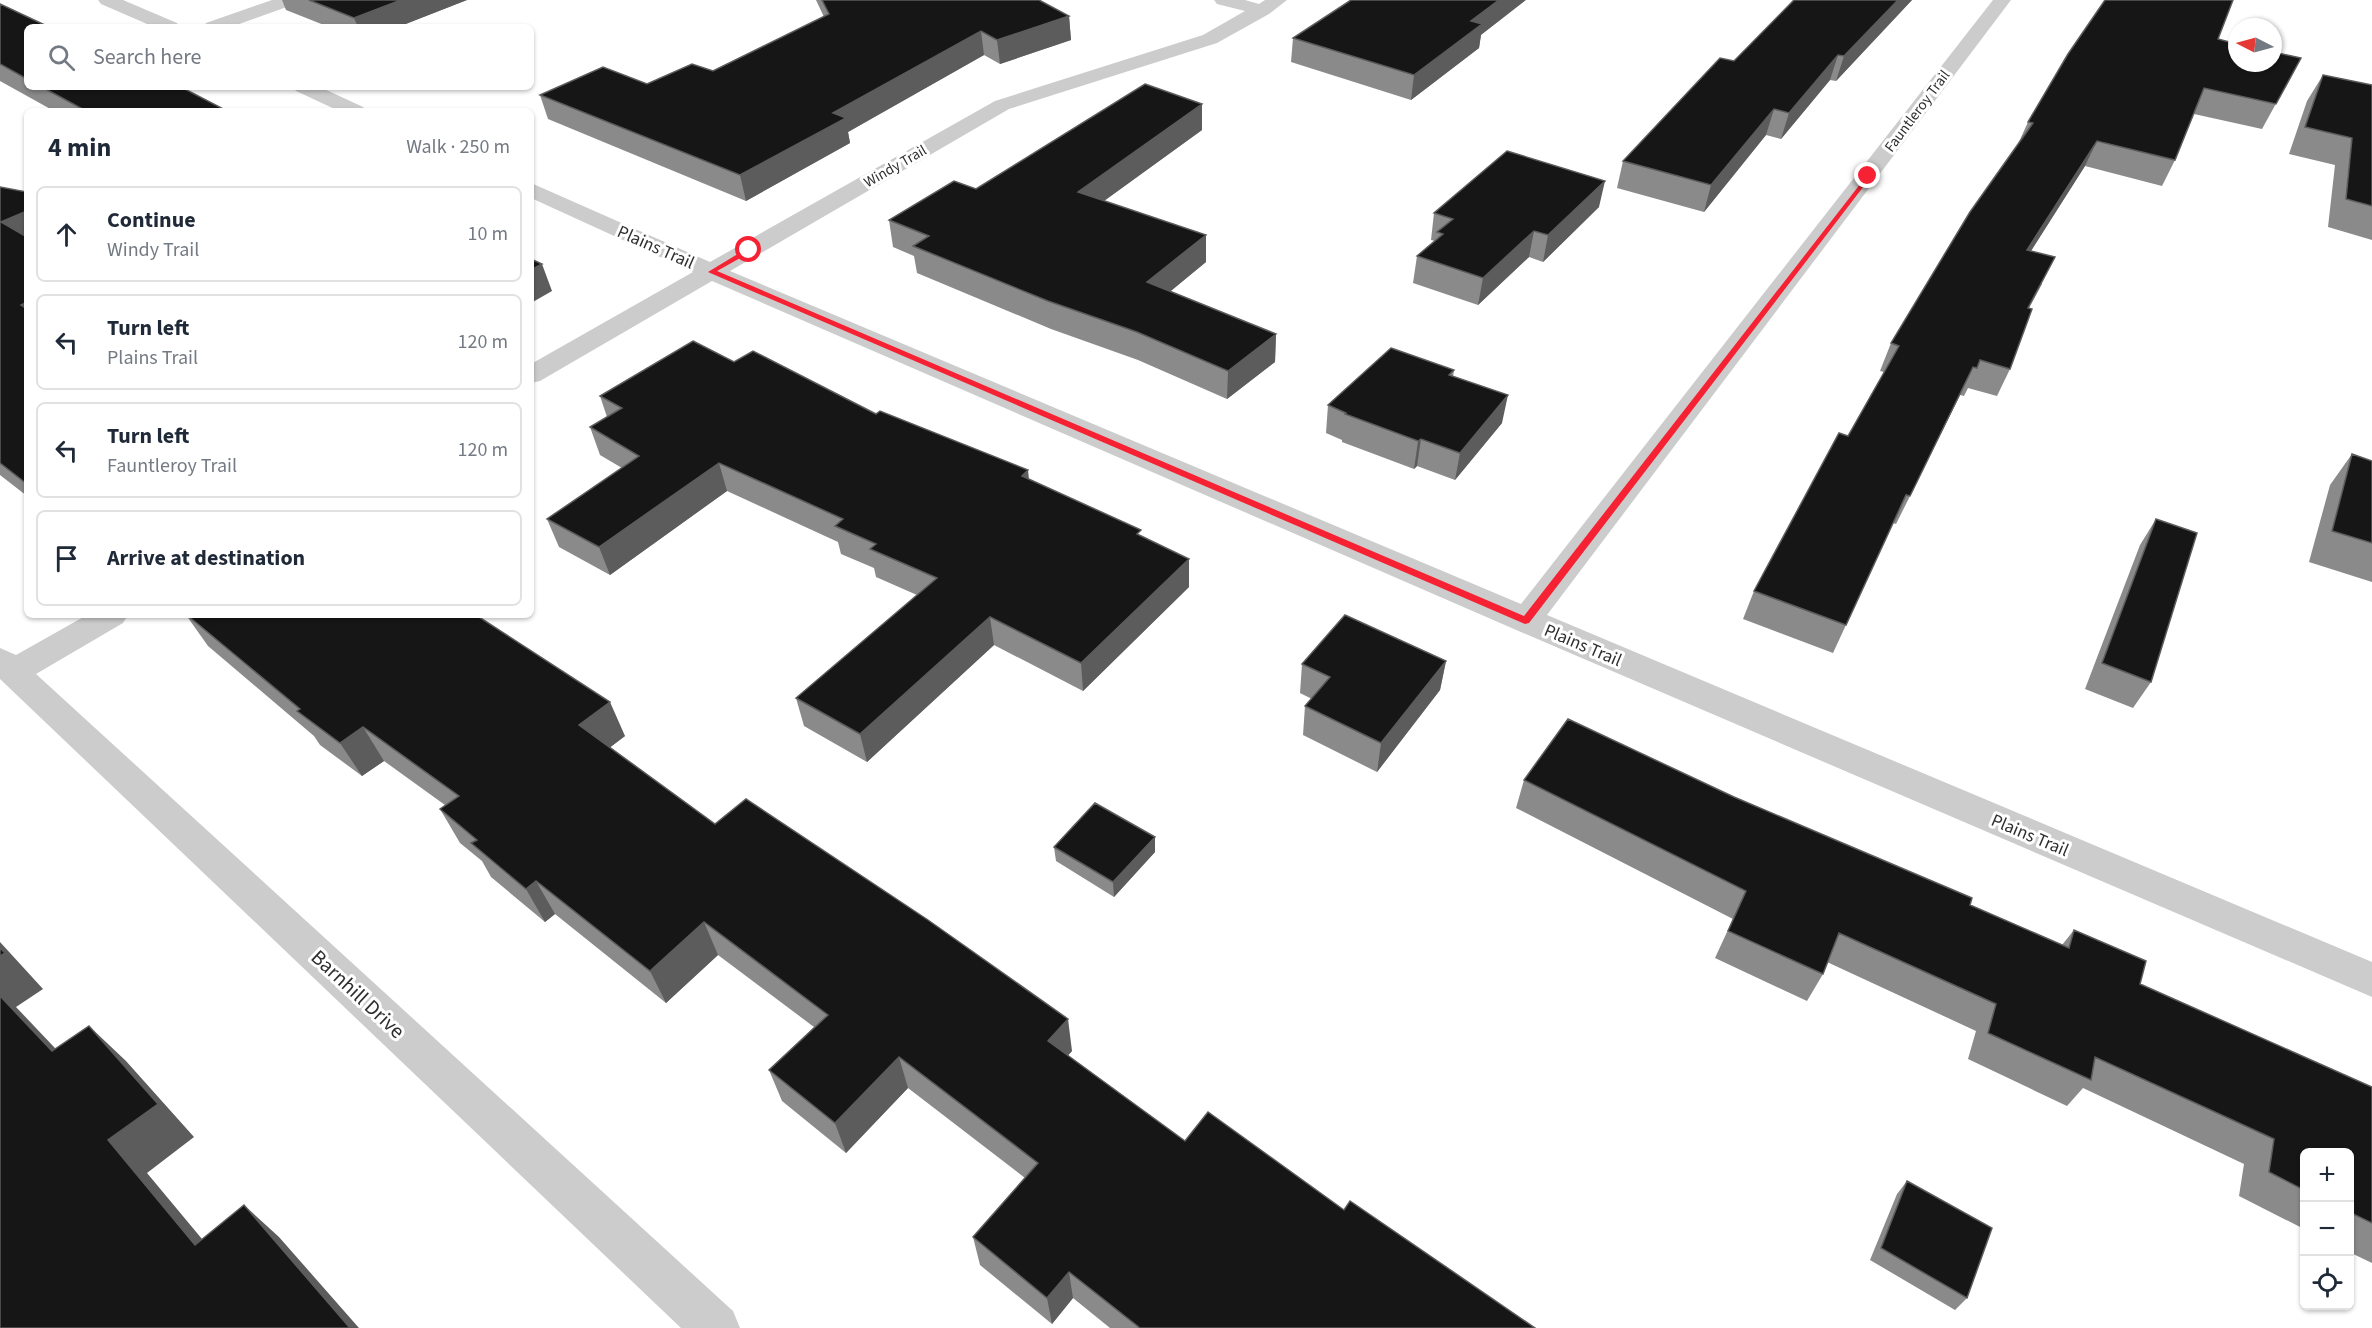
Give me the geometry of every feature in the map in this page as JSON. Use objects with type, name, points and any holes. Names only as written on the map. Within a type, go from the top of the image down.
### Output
[{"type":"street","points":[[107,0],[163,24]]},
{"type":"street","points":[[221,24],[289,0]]},
{"type":"street","points":[[1223,0],[1270,5]]},
{"type":"street","name":"Fauntleroy Trail","points":[[1525,621],[2002,0]]},
{"type":"street","name":"Windy Trail","points":[[534,373],[1002,105],[1210,39],[1270,5]]},
{"type":"street","points":[[310,90],[350,108]]},
{"type":"street","name":"Plains Trail","points":[[534,191],[712,272],[1525,621],[2372,980]]},
{"type":"street","points":[[7,666],[106,618]]},
{"type":"street","name":"Barnhill Drive","points":[[7,666],[716,1328]]},
{"type":"building","points":[[309,0],[401,0],[354,18]]},
{"type":"building","points":[[822,0],[1039,0],[1069,16],[997,40],[981,31],[833,113],[846,118],[740,175],[540,95],[603,67],[647,84],[692,64],[713,71],[829,14]]},
{"type":"building","points":[[1351,0],[1499,0],[1471,21],[1482,24],[1414,75],[1293,38]]},
{"type":"building","points":[[1794,0],[1898,0],[1844,56],[1838,55],[1789,113],[1774,109],[1711,185],[1623,161],[1720,58],[1734,61]]},
{"type":"building","points":[[2105,0],[2233,0],[2218,39],[2228,42],[2228,72],[2282,72],[2282,54],[2301,58],[2276,104],[2204,88],[2175,160],[2097,141],[2027,250],[2055,257],[2028,308],[2032,309],[2010,369],[1980,360],[1977,368],[1973,367],[1910,496],[1906,495],[1846,625],[1754,591],[1839,433],[1848,436],[1899,346],[1891,343],[1970,212],[2033,123],[2028,122],[2068,54]]},
{"type":"building","points":[[0,4],[43,24],[24,24],[24,77],[0,64]]},
{"type":"building","points":[[2323,75],[2372,85],[2372,206],[2346,199],[2352,138],[2305,127]]},
{"type":"building","points":[[1145,84],[1202,104],[1078,192],[1206,235],[1147,282],[1276,334],[1228,371],[1137,332],[1048,301],[913,246],[929,236],[889,220],[954,181],[976,189]]},
{"type":"building","points":[[48,90],[187,90],[221,108],[80,108]]},
{"type":"building","points":[[1507,151],[1605,181],[1548,235],[1534,231],[1483,278],[1417,256],[1443,234],[1437,232],[1453,219],[1434,213]]},
{"type":"building","points":[[0,187],[24,191],[24,212],[1,222],[24,235],[24,304],[21,305],[24,307],[24,482],[0,463]]},
{"type":"building","points":[[534,260],[542,264],[534,268]]},
{"type":"building","points":[[693,341],[734,362],[753,351],[876,414],[880,411],[1028,470],[1022,476],[1141,530],[1137,534],[1189,559],[1081,663],[990,617],[860,734],[796,698],[937,578],[870,549],[876,544],[835,526],[843,519],[719,463],[599,547],[547,519],[639,456],[590,427],[622,408],[600,396]]},
{"type":"building","points":[[1391,348],[1454,370],[1449,375],[1508,395],[1460,453],[1421,439],[1418,441],[1345,414],[1328,405]]},
{"type":"building","points":[[2352,454],[2372,461],[2372,543],[2332,531]]},
{"type":"building","points":[[2156,519],[2197,533],[2151,682],[2102,663]]},
{"type":"building","points":[[1345,615],[1446,661],[1381,743],[1305,706],[1330,677],[1302,664]]},
{"type":"building","points":[[191,618],[481,618],[610,702],[579,725],[715,824],[746,799],[928,920],[1068,1019],[1048,1041],[1185,1141],[1208,1112],[1344,1210],[1350,1201],[1535,1328],[1140,1328],[1069,1272],[1047,1298],[973,1237],[1038,1163],[899,1057],[835,1123],[769,1070],[828,1015],[704,922],[650,971],[536,881],[526,889],[471,843],[477,840],[440,809],[459,796],[363,727],[340,743],[297,711],[300,709]]},
{"type":"building","points":[[1568,719],[1734,797],[1972,898],[1970,905],[2069,948],[2074,930],[2146,961],[2140,984],[2372,1087],[2372,1223],[2354,1214],[2354,1148],[2300,1148],[2300,1188],[2269,1172],[2274,1139],[2095,1057],[2091,1080],[1988,1033],[1996,1004],[1839,933],[1823,974],[1728,931],[1746,891],[1524,780]]},
{"type":"building","points":[[1095,803],[1155,837],[1113,882],[1054,847]]},
{"type":"building","points":[[0,996],[52,1051],[89,1026],[158,1104],[108,1140],[195,1245],[244,1205],[350,1328],[0,1328]]},
{"type":"building","points":[[1907,1181],[1992,1228],[1967,1298],[1881,1248]]},
{"type":"route","points":[[749,250],[712,272],[1525,621],[1868,176]]}]
